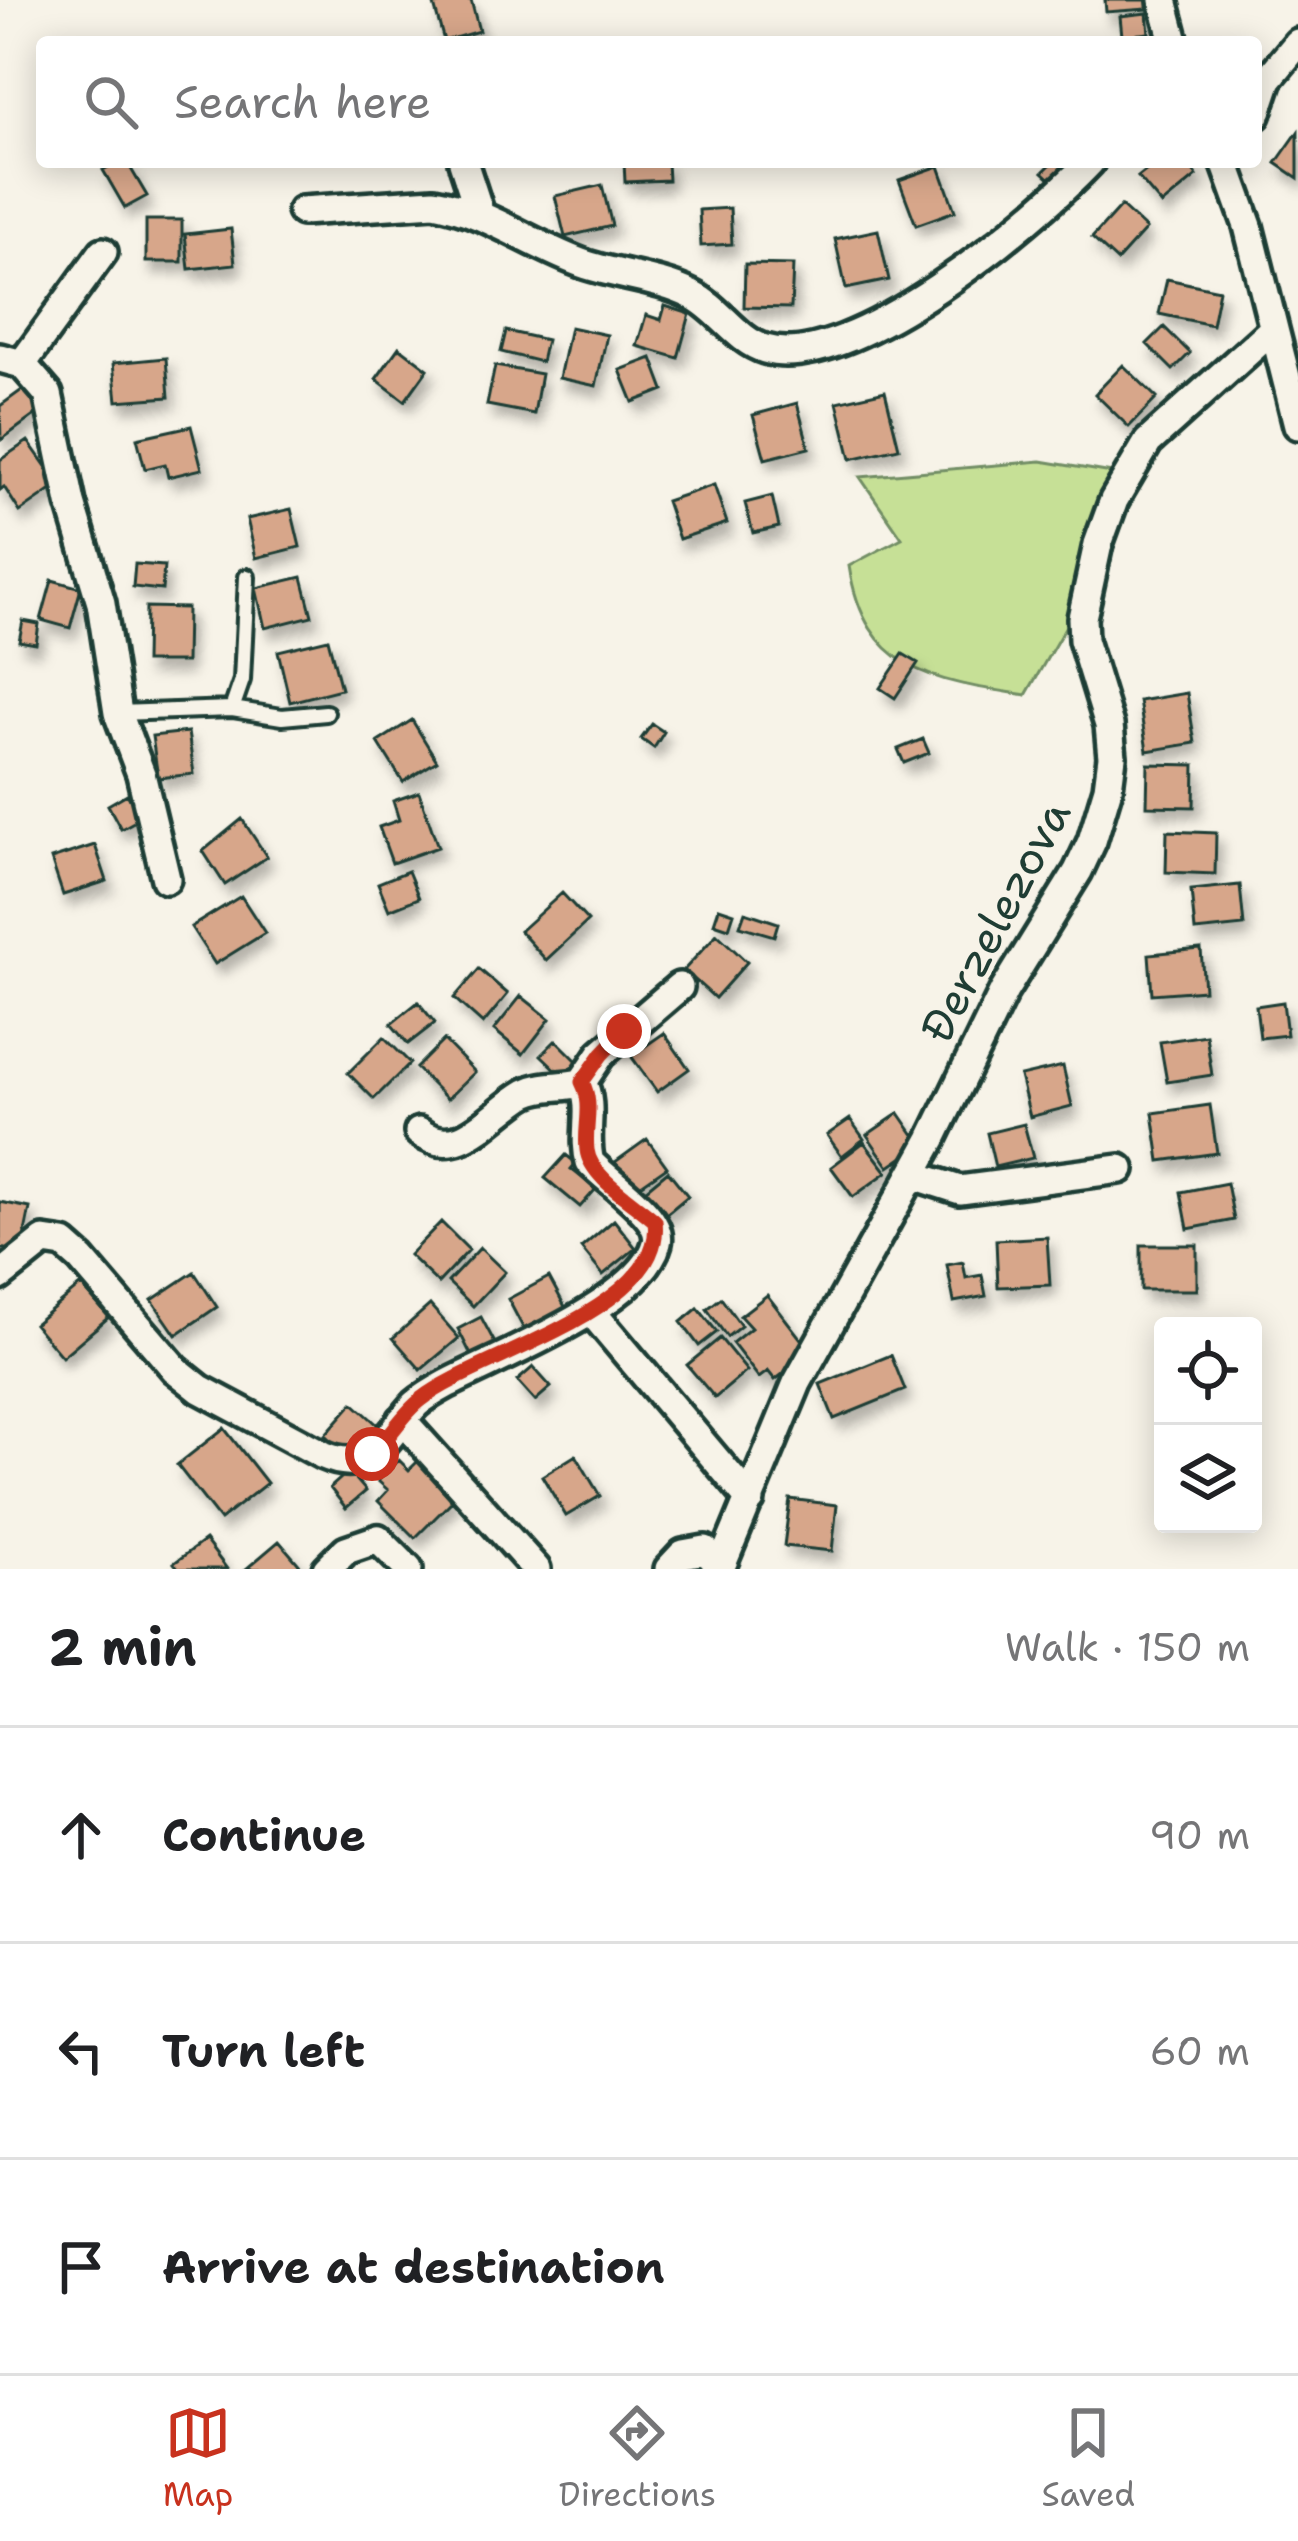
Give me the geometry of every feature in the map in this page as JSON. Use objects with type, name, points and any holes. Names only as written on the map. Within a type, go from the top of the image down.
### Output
[{"type":"street","points":[[1163,0],[1172,36]]},
{"type":"street","points":[[1262,97],[1268,79],[1298,43]]},
{"type":"street","points":[[466,168],[480,214]]},
{"type":"street","points":[[302,211],[434,202],[480,214],[582,263],[688,293],[716,309],[751,344],[792,353],[828,347],[859,333],[940,285],[1012,232],[1083,168]]},
{"type":"street","points":[[1228,168],[1248,226],[1298,425]]},
{"type":"street","points":[[103,252],[11,361],[48,394],[71,503],[101,603],[118,712],[141,774],[166,879]]},
{"type":"street","name":"Đerzelezova","points":[[719,1567],[797,1383],[913,1175],[1004,991],[1078,871],[1102,812],[1112,757],[1108,725],[1083,640],[1082,617],[1098,544],[1114,500],[1148,442],[1273,329]]},
{"type":"street","points":[[419,1132],[432,1142],[460,1140],[529,1092],[582,1082],[624,1031],[679,987]]},
{"type":"street","points":[[0,1276],[44,1241],[64,1244],[118,1299],[175,1369],[200,1389],[344,1464],[372,1454],[421,1399],[591,1311],[642,1268],[658,1242],[655,1221],[590,1162],[590,1096],[582,1082]]},
{"type":"street","points":[[913,1175],[960,1190],[1120,1169]]},
{"type":"street","points":[[591,1311],[750,1500]]},
{"type":"street","points":[[402,1420],[536,1569]]},
{"type":"street","points":[[327,1569],[346,1550],[378,1539],[407,1569]]},
{"type":"street","points":[[669,1569],[683,1554],[705,1550],[719,1567]]},
{"type":"lane","points":[[232,709],[242,680],[247,577]]},
{"type":"lane","points":[[118,712],[232,709],[282,717],[326,713]]},
{"type":"green space","points":[[1041,461],[1118,474],[1071,617],[1026,695],[934,676],[888,650],[858,602],[849,566],[902,538],[860,477]]},
{"type":"building","points":[[471,0],[479,31],[443,36],[434,5]]},
{"type":"building","points":[[1105,0],[1147,0],[1147,9],[1106,12]]},
{"type":"building","points":[[1147,13],[1149,33],[1122,36],[1120,16]]},
{"type":"building","points":[[1298,132],[1298,178],[1276,163]]},
{"type":"building","points":[[131,168],[147,196],[125,208],[103,170]]},
{"type":"building","points":[[624,168],[667,168],[668,180],[625,182]]},
{"type":"building","points":[[940,168],[955,211],[916,225],[899,180]]},
{"type":"building","points":[[1047,168],[1071,168],[1056,184],[1043,172]]},
{"type":"building","points":[[1149,168],[1191,168],[1197,176],[1162,205],[1138,177]]},
{"type":"building","points":[[602,185],[612,226],[565,237],[555,196]]},
{"type":"building","points":[[1121,206],[1146,229],[1117,261],[1092,238]]},
{"type":"building","points":[[730,208],[732,244],[701,246],[699,210]]},
{"type":"building","points":[[146,220],[182,220],[182,262],[146,262]]},
{"type":"building","points":[[231,229],[235,264],[189,269],[185,234]]},
{"type":"building","points":[[878,230],[889,280],[846,289],[835,239]]},
{"type":"building","points":[[745,264],[793,265],[791,308],[744,307]]},
{"type":"building","points":[[1167,279],[1219,290],[1212,325],[1159,314]]},
{"type":"building","points":[[665,306],[690,314],[678,358],[637,346],[646,315],[661,320]]},
{"type":"building","points":[[570,327],[607,335],[596,386],[559,378]]},
{"type":"building","points":[[1164,327],[1190,353],[1173,370],[1147,344]]},
{"type":"building","points":[[506,331],[546,340],[541,362],[501,352]]},
{"type":"building","points":[[399,347],[428,369],[405,401],[376,379]]},
{"type":"building","points":[[166,358],[169,397],[117,401],[113,363]]},
{"type":"building","points":[[652,358],[664,390],[633,402],[620,370]]},
{"type":"building","points":[[1123,365],[1157,398],[1129,427],[1095,394]]},
{"type":"building","points":[[495,366],[541,374],[534,414],[487,405]]},
{"type":"building","points":[[26,387],[42,410],[1,440],[0,406]]},
{"type":"building","points":[[885,391],[899,448],[851,459],[837,402]]},
{"type":"building","points":[[797,403],[809,448],[765,459],[753,415]]},
{"type":"building","points":[[191,426],[202,469],[168,477],[165,464],[145,469],[137,438]]},
{"type":"building","points":[[28,441],[59,485],[20,512],[4,487],[0,490],[0,460]]},
{"type":"building","points":[[714,485],[727,523],[679,539],[666,501]]},
{"type":"building","points":[[772,496],[779,527],[753,533],[745,503]]},
{"type":"building","points":[[291,509],[300,547],[256,558],[247,519]]},
{"type":"building","points":[[135,564],[164,566],[162,590],[133,587]]},
{"type":"building","points":[[302,577],[312,616],[265,628],[256,588]]},
{"type":"building","points":[[52,580],[81,588],[70,628],[41,620]]},
{"type":"building","points":[[146,607],[187,608],[186,662],[145,662]]},
{"type":"building","points":[[23,621],[39,624],[36,644],[19,641]]},
{"type":"building","points":[[328,639],[341,689],[290,702],[278,651]]},
{"type":"building","points":[[903,654],[918,663],[895,698],[880,688]]},
{"type":"building","points":[[1187,693],[1195,743],[1147,751],[1139,701]]},
{"type":"building","points":[[412,720],[437,761],[403,782],[378,742]]},
{"type":"building","points":[[652,724],[664,732],[654,748],[641,739]]},
{"type":"building","points":[[188,732],[194,774],[158,778],[152,736]]},
{"type":"building","points":[[923,739],[929,753],[904,763],[898,749]]},
{"type":"building","points":[[1148,764],[1195,765],[1194,807],[1147,806]]},
{"type":"building","points":[[419,792],[438,847],[392,863],[379,827],[399,820],[393,801]]},
{"type":"building","points":[[127,794],[141,818],[121,829],[108,805]]},
{"type":"building","points":[[242,819],[267,857],[225,885],[203,851]]},
{"type":"building","points":[[1167,831],[1216,833],[1215,874],[1166,872]]},
{"type":"building","points":[[95,845],[107,881],[63,895],[51,859]]},
{"type":"building","points":[[408,871],[419,898],[389,910],[378,883]]},
{"type":"building","points":[[1240,885],[1244,926],[1195,931],[1191,890]]},
{"type":"building","points":[[562,893],[588,921],[546,960],[520,931]]},
{"type":"building","points":[[241,896],[265,933],[215,964],[191,927]]},
{"type":"building","points":[[719,908],[734,913],[729,928],[714,923]]},
{"type":"building","points":[[745,912],[778,923],[774,936],[740,926]]},
{"type":"building","points":[[717,934],[747,962],[715,998],[684,970]]},
{"type":"building","points":[[1201,949],[1204,990],[1152,994],[1149,954]]},
{"type":"building","points":[[479,969],[508,994],[483,1024],[454,998]]},
{"type":"building","points":[[521,996],[550,1019],[523,1054],[494,1030]]},
{"type":"building","points":[[418,1002],[435,1023],[408,1044],[391,1024]]},
{"type":"building","points":[[1283,1002],[1287,1035],[1260,1038],[1256,1006]]},
{"type":"building","points":[[664,1033],[689,1069],[657,1092],[631,1056]]},
{"type":"building","points":[[1206,1035],[1212,1075],[1167,1082],[1160,1042]]},
{"type":"building","points":[[384,1037],[410,1063],[374,1099],[348,1073]]},
{"type":"building","points":[[444,1040],[475,1072],[447,1099],[416,1068]]},
{"type":"building","points":[[556,1040],[581,1065],[566,1079],[541,1055]]},
{"type":"building","points":[[1063,1066],[1072,1106],[1030,1117],[1020,1076]]},
{"type":"building","points":[[1210,1105],[1217,1153],[1160,1161],[1153,1113]]},
{"type":"building","points":[[899,1113],[921,1145],[889,1167],[867,1135]]},
{"type":"building","points":[[850,1119],[864,1139],[842,1156],[827,1135]]},
{"type":"building","points":[[1024,1124],[1033,1158],[995,1167],[987,1133]]},
{"type":"building","points":[[647,1139],[667,1167],[634,1190],[615,1162]]},
{"type":"building","points":[[864,1142],[887,1172],[853,1197],[831,1167]]},
{"type":"building","points":[[566,1155],[576,1163],[571,1169],[596,1189],[580,1207],[545,1178]]},
{"type":"building","points":[[668,1171],[688,1196],[665,1215],[645,1190]]},
{"type":"building","points":[[1227,1183],[1234,1220],[1188,1229],[1181,1192]]},
{"type":"building","points":[[0,1202],[30,1208],[21,1252],[0,1248]]},
{"type":"building","points":[[614,1220],[636,1248],[603,1275],[581,1248]]},
{"type":"building","points":[[441,1222],[469,1250],[438,1283],[409,1255]]},
{"type":"building","points":[[1047,1237],[1050,1285],[998,1287],[996,1240]]},
{"type":"building","points":[[1141,1245],[1197,1245],[1197,1290],[1141,1290]]},
{"type":"building","points":[[480,1248],[505,1272],[473,1306],[448,1282]]},
{"type":"building","points":[[963,1262],[966,1278],[982,1275],[986,1296],[954,1302],[947,1265]]},
{"type":"building","points":[[194,1272],[217,1307],[176,1335],[152,1300]]},
{"type":"building","points":[[549,1277],[570,1316],[529,1339],[508,1299]]},
{"type":"building","points":[[81,1285],[109,1317],[62,1357],[34,1324]]},
{"type":"building","points":[[767,1295],[811,1352],[775,1380],[768,1371],[759,1378],[732,1343],[751,1328],[740,1316]]},
{"type":"building","points":[[721,1298],[741,1326],[727,1337],[707,1309]]},
{"type":"building","points":[[430,1305],[459,1338],[421,1370],[393,1338]]},
{"type":"building","points":[[698,1308],[717,1332],[699,1346],[681,1322]]},
{"type":"building","points":[[481,1317],[496,1345],[472,1357],[458,1329]]},
{"type":"building","points":[[720,1338],[747,1371],[715,1398],[687,1365]]},
{"type":"building","points":[[891,1355],[905,1390],[834,1419],[820,1384]]},
{"type":"building","points":[[533,1367],[551,1387],[535,1401],[517,1381]]},
{"type":"building","points":[[353,1403],[379,1426],[350,1458],[325,1435]]},
{"type":"building","points":[[224,1428],[267,1483],[220,1520],[177,1465]]},
{"type":"building","points":[[576,1455],[600,1496],[566,1516],[542,1476]]},
{"type":"building","points":[[399,1460],[409,1470],[418,1461],[455,1498],[415,1538],[378,1501],[388,1490],[378,1481]]},
{"type":"building","points":[[349,1471],[366,1491],[346,1508],[330,1488]]},
{"type":"building","points":[[790,1499],[837,1505],[832,1551],[784,1546]]},
{"type":"building","points":[[205,1540],[227,1569],[179,1569],[174,1563]]},
{"type":"building","points":[[279,1541],[303,1569],[246,1569]]},
{"type":"route","points":[[372,1454],[421,1399],[612,1298],[642,1268],[658,1242],[655,1221],[602,1176],[587,1150],[590,1096],[582,1082],[624,1031]]}]
